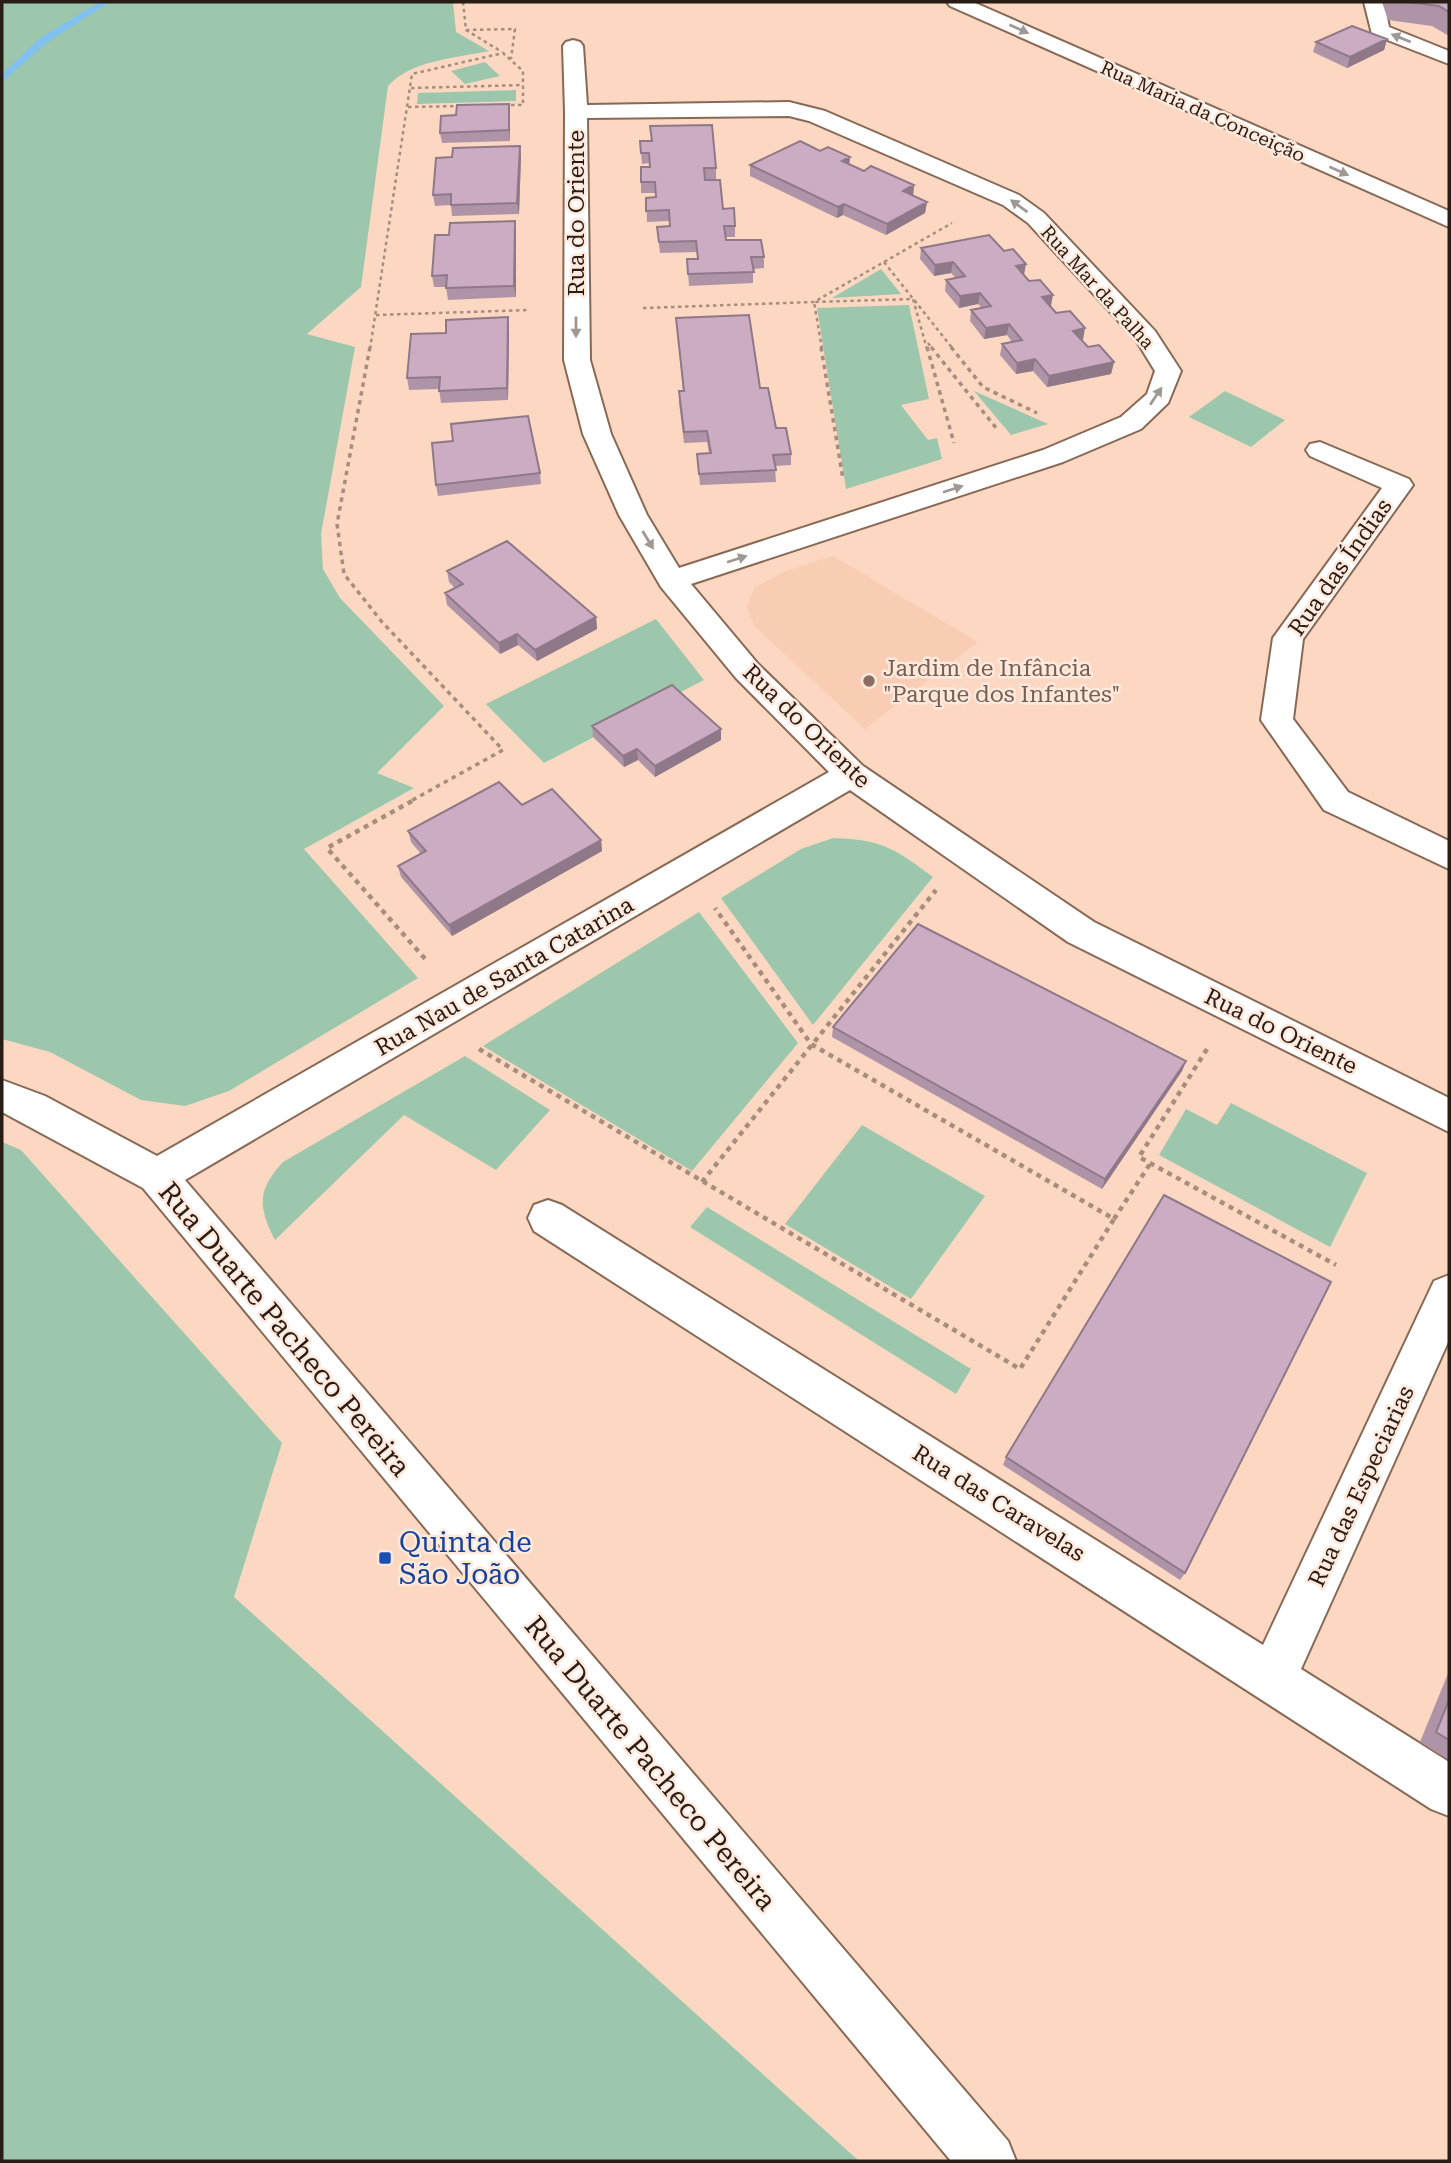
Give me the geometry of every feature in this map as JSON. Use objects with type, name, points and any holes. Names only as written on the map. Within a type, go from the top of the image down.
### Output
[{"type":"street","name":"Rua Maria da Conceição","points":[[957,2],[1449,220]]},
{"type":"street","points":[[1374,2],[1379,30],[1449,58]]},
{"type":"street","name":"Rua do Oriente","points":[[573,46],[576,112],[577,360],[597,434],[633,515],[672,580],[747,671],[851,774],[1081,932],[1449,1116]]},
{"type":"street","name":"Rua Mar da Palha","points":[[576,112],[789,109],[817,116],[978,184],[1011,200],[1035,218],[1146,336],[1168,371],[1159,397],[1131,423],[1053,456],[672,580]]},
{"type":"street","name":"Rua das Índias","points":[[1320,450],[1399,485],[1288,638],[1277,720],[1336,801],[1449,856]]},
{"type":"street","name":"Rua Nau de Santa Catarina","points":[[157,1176],[851,774]]},
{"type":"street","name":"Rua Duarte Pacheco Pereira","points":[[2,1096],[31,1107],[157,1176],[988,2161]]},
{"type":"street","name":"Rua das Caravelas","points":[[548,1218],[1449,1790]]},
{"type":"street","name":"Rua das Especiarias","points":[[1273,1677],[1449,1294]]},
{"type":"path","points":[[463,2],[466,30]]},
{"type":"path","points":[[466,30],[515,29],[511,60]]},
{"type":"path","points":[[466,30],[503,53],[523,71],[523,105],[498,105]]},
{"type":"path","points":[[430,965],[327,848],[503,750],[382,622],[344,574],[337,524],[376,315],[412,74],[503,53]]},
{"type":"path","points":[[411,88],[523,85]]},
{"type":"path","points":[[408,107],[460,106]]},
{"type":"path","points":[[814,302],[961,218]]},
{"type":"path","points":[[884,262],[983,387],[1041,414]]},
{"type":"path","points":[[643,308],[913,299]]},
{"type":"path","points":[[913,299],[954,444]]},
{"type":"path","points":[[814,302],[843,480]]},
{"type":"path","points":[[376,315],[542,310]]},
{"type":"path","points":[[925,340],[1000,433]]},
{"type":"path","points":[[702,1182],[937,889]]},
{"type":"path","points":[[715,907],[811,1044],[1114,1219]]},
{"type":"path","points":[[1213,1040],[1139,1157],[1336,1265]]},
{"type":"path","points":[[478,1048],[1020,1369],[1150,1164]]},
{"type":"shaded area","name":"Jardim de Infância \"Parque dos Infantes\"","points":[[833,556],[978,642],[865,729],[754,626],[747,607],[754,588],[783,572]]},
{"type":"green space","points":[[2,2],[453,2],[456,32],[489,51],[422,65],[398,77],[388,86],[361,287],[307,334],[355,347],[321,534],[323,569],[340,598],[444,706],[377,773],[414,788],[304,849],[418,978],[229,1091],[185,1106],[141,1100],[50,1052],[2,1039]]},
{"type":"green space","points":[[485,62],[500,76],[465,84],[451,71]]},
{"type":"green space","points":[[516,90],[516,101],[417,104],[418,93]]},
{"type":"green space","points":[[881,269],[901,294],[832,298]]},
{"type":"green space","points":[[909,305],[929,399],[901,405],[928,440],[937,438],[942,459],[846,489],[817,308]]},
{"type":"green space","points":[[974,391],[1048,424],[1011,435]]},
{"type":"green space","points":[[1225,391],[1285,420],[1251,447],[1189,417]]},
{"type":"green space","points":[[656,619],[704,680],[544,763],[486,704]]},
{"type":"green space","points":[[833,838],[864,841],[887,847],[933,877],[813,1025],[721,898],[801,849]]},
{"type":"green space","points":[[699,912],[798,1043],[692,1171],[483,1046]]},
{"type":"green space","points":[[465,1056],[550,1110],[496,1170],[404,1115],[275,1240],[265,1218],[263,1199],[268,1181],[283,1162]]},
{"type":"green space","points":[[1231,1103],[1367,1173],[1330,1247],[1159,1155],[1186,1109],[1217,1125]]},
{"type":"green space","points":[[862,1125],[985,1196],[911,1299],[785,1224]]},
{"type":"green space","points":[[2,1142],[21,1150],[282,1443],[234,1597],[859,2161],[2,2161]]},
{"type":"green space","points":[[707,1207],[971,1369],[956,1394],[690,1227]]},
{"type":"building","points":[[1408,2],[1449,2],[1449,12],[1439,6]]},
{"type":"building","points":[[1352,26],[1387,39],[1350,57],[1316,42]]},
{"type":"building","points":[[509,104],[509,130],[440,133],[441,116],[456,115],[457,105]]},
{"type":"building","points":[[712,125],[716,168],[704,168],[705,180],[720,180],[723,209],[734,208],[735,226],[724,226],[726,240],[761,240],[764,257],[751,257],[754,272],[688,274],[687,259],[698,259],[696,241],[659,242],[657,227],[670,226],[669,210],[646,211],[646,198],[656,197],[655,182],[641,182],[641,167],[650,167],[649,153],[641,153],[640,141],[652,141],[650,126]]},
{"type":"building","points":[[800,141],[820,151],[828,147],[850,157],[842,161],[864,171],[871,166],[914,185],[903,191],[927,202],[887,224],[844,204],[838,207],[750,165]]},
{"type":"building","points":[[520,146],[517,203],[451,205],[451,194],[433,195],[436,158],[452,157],[453,148]]},
{"type":"building","points":[[515,221],[514,286],[446,288],[447,275],[432,276],[435,235],[449,235],[450,223]]},
{"type":"building","points":[[989,235],[1004,251],[1013,249],[1026,264],[1016,266],[1029,281],[1040,280],[1053,295],[1042,297],[1056,313],[1070,311],[1085,328],[1073,331],[1088,347],[1099,345],[1114,362],[1049,376],[1035,359],[1017,363],[1002,344],[1022,340],[1009,324],[986,328],[971,310],[991,306],[980,293],[960,296],[946,280],[965,276],[953,262],[935,265],[921,248]]},
{"type":"building","points":[[749,315],[760,388],[768,388],[776,428],[786,428],[791,454],[773,455],[776,470],[699,474],[697,454],[711,453],[707,431],[684,432],[679,391],[684,391],[676,318]]},
{"type":"building","points":[[508,317],[507,388],[439,391],[440,377],[407,378],[411,334],[446,333],[446,320]]},
{"type":"building","points":[[528,416],[540,473],[436,485],[432,443],[453,441],[451,424]]},
{"type":"building","points":[[507,541],[596,617],[535,650],[517,634],[499,643],[445,593],[463,584],[447,571]]},
{"type":"building","points":[[672,685],[721,729],[655,766],[637,749],[623,756],[592,726]]},
{"type":"building","points":[[499,782],[522,805],[552,789],[601,840],[449,925],[398,866],[426,851],[408,831]]},
{"type":"building","points":[[918,924],[1186,1061],[1105,1179],[833,1027]]},
{"type":"building","points":[[1164,1195],[1331,1282],[1185,1573],[1006,1457]]},
{"type":"building","points":[[1449,1700],[1449,1740],[1436,1732]]},
{"type":"waterway","points":[[2,79],[44,40],[105,2]]},
{"type":"place","name":"Jardim de Infância \"Parque dos Infantes\"","points":[[869,681]]},
{"type":"place","name":"Quinta de São João","points":[[385,1558]]}]
